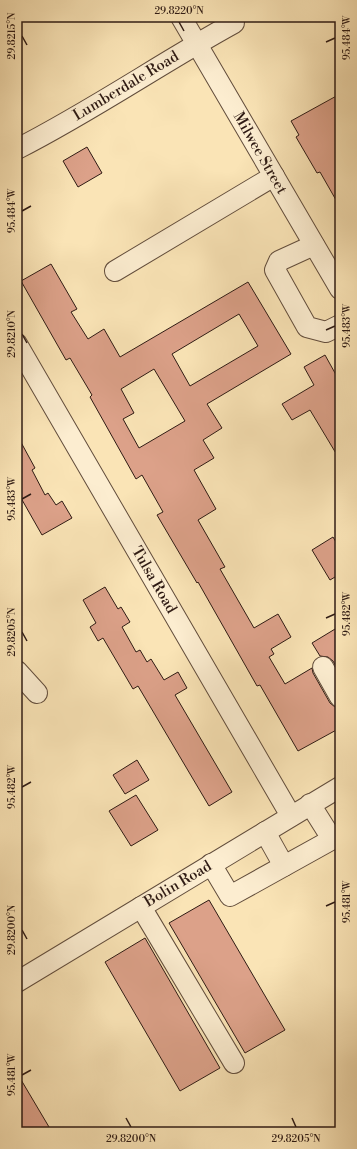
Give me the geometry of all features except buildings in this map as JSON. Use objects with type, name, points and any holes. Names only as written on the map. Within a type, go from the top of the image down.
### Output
[{"type":"street","name":"Milwee Street","points":[[181,17],[340,289]]},
{"type":"street","name":"Lumberdale Road","points":[[17,149],[54,130],[196,44],[234,23]]},
{"type":"street","points":[[115,271],[274,176]]},
{"type":"street","points":[[314,245],[279,261],[276,270],[307,327],[326,332],[340,325]]},
{"type":"street","name":"Tulsa Road","points":[[17,344],[291,816]]},
{"type":"street","points":[[323,667],[340,697]]},
{"type":"street","points":[[17,671],[37,693]]},
{"type":"street","name":"Bolin Road","points":[[17,982],[340,787]]},
{"type":"street","points":[[211,864],[230,896],[336,837],[310,804]]},
{"type":"street","points":[[265,832],[284,866]]},
{"type":"street","points":[[141,907],[234,1063]]}]
